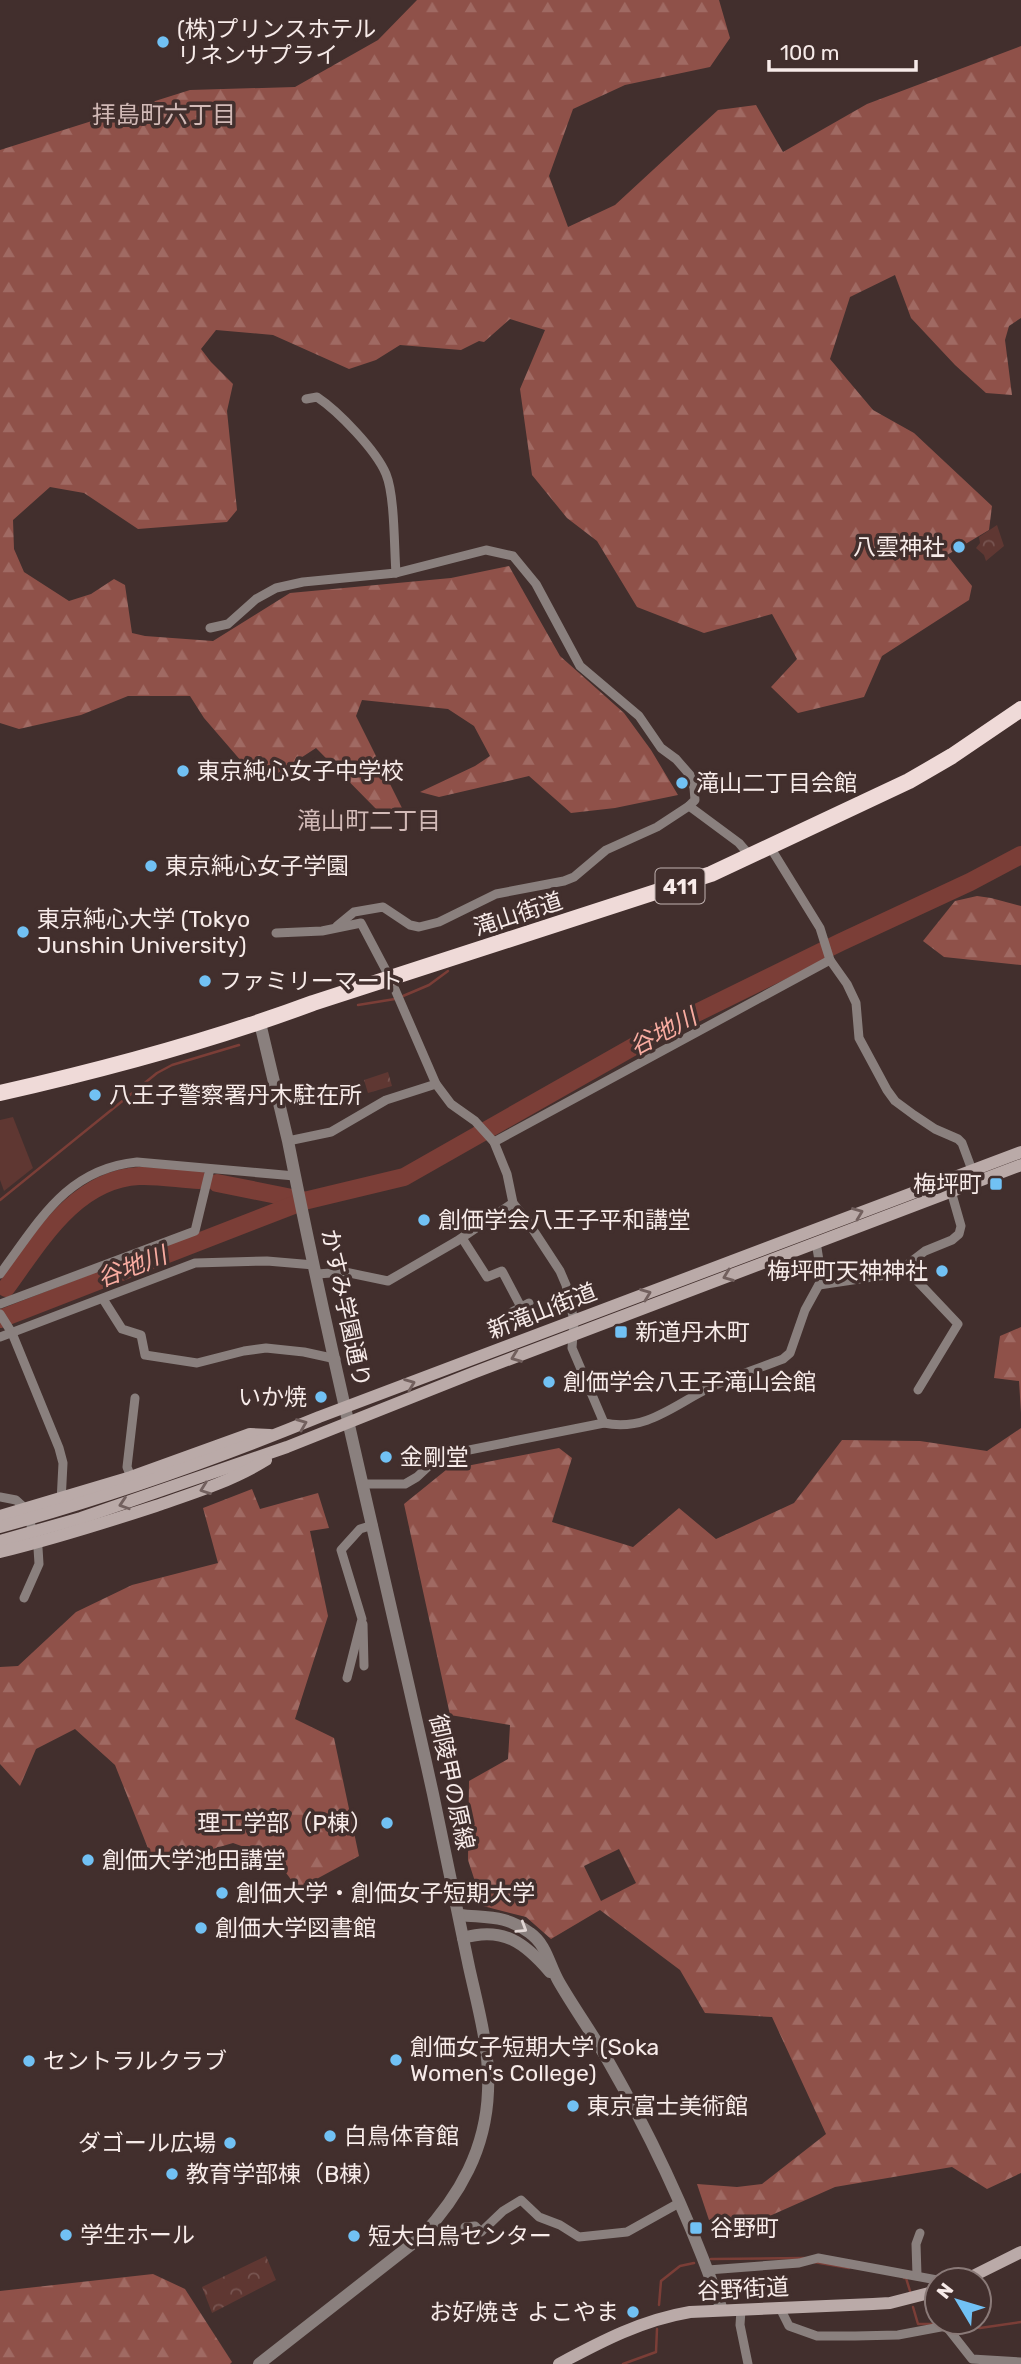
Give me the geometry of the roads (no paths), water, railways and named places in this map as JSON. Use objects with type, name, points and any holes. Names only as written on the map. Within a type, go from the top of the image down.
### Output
[{"type":"highway","name":"滝山街道","points":[[0,1093],[93,1072],[260,1023],[390,978],[680,886],[751,857],[909,781],[1021,709]]},
{"type":"main road","name":"新滝山街道","points":[[79,1512],[346,1408],[816,1242],[972,1170],[1021,1152]]},
{"type":"main road","name":"新滝山街道","points":[[79,1512],[287,1447],[350,1424],[574,1328],[896,1205],[951,1191],[1021,1165]]},
{"type":"main road","points":[[0,1516],[131,1477],[250,1434],[274,1435]]},
{"type":"main road","points":[[0,1552],[71,1533],[242,1475],[287,1447]]},
{"type":"main road","points":[[0,1527],[79,1512]]},
{"type":"main road","points":[[0,1541],[79,1512]]},
{"type":"main road","points":[[993,2266],[1021,2252]]},
{"type":"main road","name":"谷野街道","points":[[559,2364],[650,2320],[690,2312],[890,2303],[923,2295]]},
{"type":"street","points":[[306,399],[317,397],[333,408],[368,448],[387,476],[396,573]]},
{"type":"street","points":[[210,628],[228,624],[256,599],[276,588],[303,582],[396,573],[486,550],[513,556],[536,584],[580,666],[639,716],[661,748],[676,759],[690,775],[695,800],[689,806],[657,827],[606,850],[574,877],[496,894],[439,922],[419,927],[410,925],[383,907],[354,912],[336,928]]},
{"type":"street","points":[[689,806],[739,843],[751,857]]},
{"type":"street","points":[[770,847],[822,932],[829,958],[856,1003],[859,1038],[887,1090],[895,1101],[914,1115],[935,1129],[958,1139],[972,1170]]},
{"type":"street","points":[[276,933],[321,930],[360,923],[390,978],[436,1084],[451,1104],[475,1121],[492,1141],[507,1174],[513,1203],[560,1271],[566,1285],[574,1328],[572,1348],[604,1423]]},
{"type":"street","points":[[492,1141],[829,958]]},
{"type":"street","points":[[0,1274],[59,1197],[74,1183],[119,1163],[137,1161],[296,1179],[260,1023]]},
{"type":"street","points":[[288,1141],[331,1132],[386,1100],[436,1084]]},
{"type":"street","points":[[0,1304],[195,1231],[211,1169]]},
{"type":"street","name":"かすみ学園通り","points":[[296,1179],[346,1408]]},
{"type":"street","points":[[819,1285],[886,1275],[904,1267],[925,1251],[952,1240],[959,1234],[961,1226],[951,1191]]},
{"type":"street","points":[[0,1337],[195,1263],[267,1261],[388,1281],[462,1238],[513,1203]]},
{"type":"street","points":[[462,1238],[487,1277],[502,1271],[521,1307]]},
{"type":"street","points":[[364,1484],[405,1484],[433,1462],[449,1454],[604,1423],[619,1426],[660,1417],[713,1386],[783,1359],[790,1353],[805,1310],[822,1279],[816,1242]]},
{"type":"street","points":[[904,1267],[958,1324],[918,1391]]},
{"type":"street","points":[[103,1299],[122,1329],[141,1335],[145,1355],[197,1363],[244,1351],[267,1349],[304,1352],[336,1359]]},
{"type":"street","points":[[0,1314],[11,1331],[59,1448],[63,1463],[60,1499],[71,1533]]},
{"type":"street","points":[[131,1477],[127,1467],[126,1430],[135,1398]]},
{"type":"street","name":"御陵甲の原線","points":[[259,2364],[421,2237],[443,2214],[477,2155],[486,2120],[488,2054],[460,1916],[346,1408]]},
{"type":"street","points":[[0,1497],[16,1500],[26,1509],[37,1543],[39,1564],[24,1598]]},
{"type":"street","points":[[364,1666],[362,1619],[341,1549],[360,1529],[373,1525]]},
{"type":"street","points":[[347,1678],[362,1619]]},
{"type":"street","points":[[460,1916],[492,1916],[512,1921],[532,1934],[543,1946],[557,1980],[624,2091],[679,2203],[722,2310]]},
{"type":"street","points":[[463,1938],[489,1933],[511,1939],[532,1951],[557,1980]]},
{"type":"street","points":[[465,2227],[475,2226],[481,2232],[503,2211],[521,2200],[539,2217],[560,2225],[579,2237],[627,2232],[679,2203]]},
{"type":"street","points":[[917,2275],[916,2244],[920,2233]]},
{"type":"street","points":[[708,2270],[799,2263],[813,2258],[923,2276]]},
{"type":"street","points":[[780,2308],[789,2326],[817,2336],[898,2335],[923,2329]]},
{"type":"street","points":[[741,2310],[740,2325],[748,2364]]},
{"type":"street","points":[[954,2336],[972,2362],[1021,2362]]},
{"type":"waterway","name":"谷地川","points":[[0,1319],[304,1201],[404,1177],[668,1027],[1021,855]]},
{"type":"waterway","points":[[403,996],[429,985],[448,971]]},
{"type":"waterway","points":[[358,1005],[395,999]]},
{"type":"waterway","points":[[0,1200],[157,1073],[172,1065],[239,1045]]},
{"type":"waterway","name":"谷地川","points":[[6,1288],[61,1216],[96,1188],[116,1180],[139,1176],[199,1180]]},
{"type":"waterway","name":"谷地川","points":[[217,1183],[302,1200]]},
{"type":"waterway","points":[[711,2259],[805,2258]]},
{"type":"waterway","points":[[814,2262],[849,2268]]},
{"type":"waterway","points":[[659,2305],[661,2281],[680,2266],[694,2263]]},
{"type":"waterway","points":[[904,2278],[910,2291]]},
{"type":"waterway","points":[[913,2307],[918,2324],[923,2324]]},
{"type":"waterway","points":[[993,2326],[1021,2322]]},
{"type":"waterway","points":[[623,2364],[656,2352],[657,2329]]},
{"type":"place","name":"(株)プリンスホテル リネンサプライ","points":[[163,42]]},
{"type":"place","name":"八雲神社","points":[[959,547]]},
{"type":"place","name":"東京純心女子中学校","points":[[183,771]]},
{"type":"place","name":"滝山二丁目会館","points":[[682,783]]},
{"type":"place","name":"東京純心女子学園","points":[[151,866]]},
{"type":"place","name":"東京純心大学 (Tokyo Junshin University)","points":[[23,932]]},
{"type":"place","name":"ファミリーマート","points":[[205,981]]},
{"type":"place","name":"八王子警察署丹木駐在所","points":[[95,1095]]},
{"type":"place","name":"梅坪町","points":[[996,1184]]},
{"type":"place","name":"創価学会八王子平和講堂","points":[[424,1220]]},
{"type":"place","name":"梅坪町天神神社","points":[[942,1271]]},
{"type":"place","name":"新道丹木町","points":[[621,1332]]},
{"type":"place","name":"創価学会八王子滝山会館","points":[[549,1382]]},
{"type":"place","name":"いか焼","points":[[321,1397]]},
{"type":"place","name":"金剛堂","points":[[386,1457]]},
{"type":"place","name":"理工学部（P棟）","points":[[387,1823]]},
{"type":"place","name":"創価大学池田講堂","points":[[88,1860]]},
{"type":"place","name":"創価大学・創価女子短期大学","points":[[222,1893]]},
{"type":"place","name":"創価大学図書館","points":[[201,1928]]},
{"type":"place","name":"創価女子短期大学 (Soka Women's College)","points":[[396,2060]]},
{"type":"place","name":"セントラルクラブ","points":[[29,2061]]},
{"type":"place","name":"東京富士美術館","points":[[573,2106]]},
{"type":"place","name":"白鳥体育館","points":[[330,2136]]},
{"type":"place","name":"ダゴール広場","points":[[230,2143]]},
{"type":"place","name":"教育学部棟（B棟）","points":[[172,2174]]},
{"type":"place","name":"谷野町","points":[[696,2228]]},
{"type":"place","name":"学生ホール","points":[[66,2235]]},
{"type":"place","name":"短大白鳥センター","points":[[354,2236]]},
{"type":"place","name":"お好焼き よこやま","points":[[633,2312]]},
{"type":"district","name":"拝島町六丁目","points":[[164,115]]},
{"type":"district","name":"滝山町二丁目","points":[[369,821]]}]
